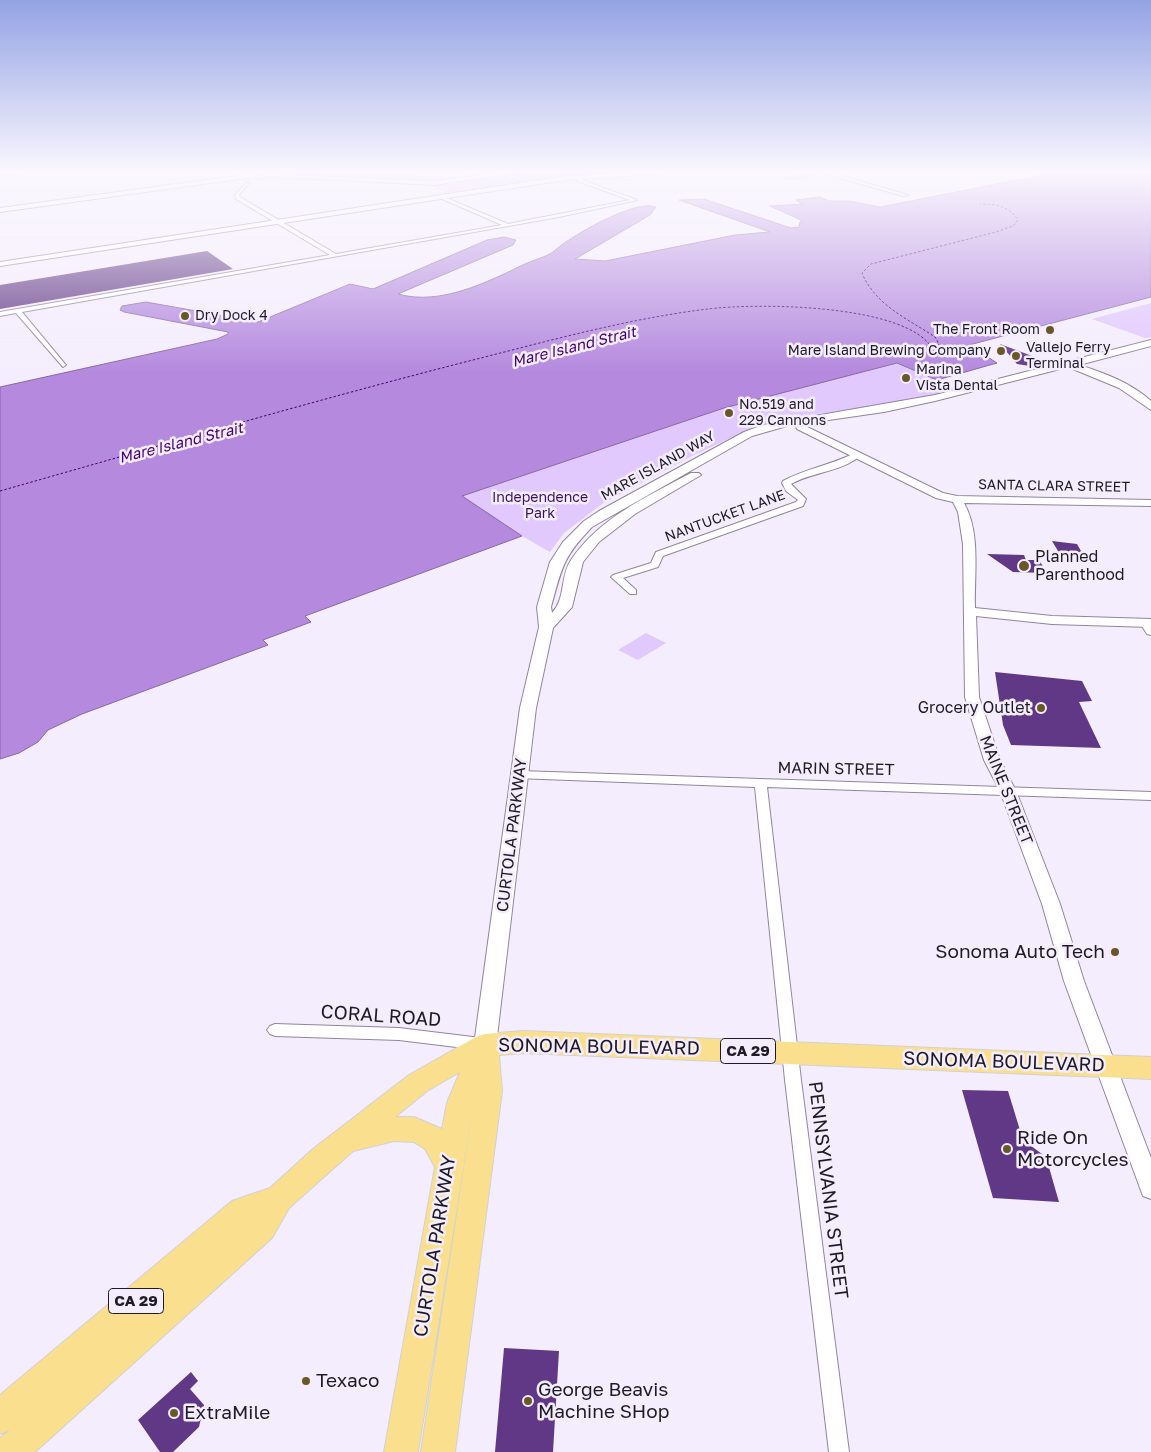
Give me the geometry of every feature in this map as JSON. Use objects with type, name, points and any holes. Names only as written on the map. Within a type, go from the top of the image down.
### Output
[{"type":"main road","name":"MARE ISLAND WAY","points":[[568,545],[588,524],[616,506],[748,434],[904,405],[1151,343]]},
{"type":"main road","name":"MARE ISLAND WAY","points":[[546,627],[565,608],[570,578],[576,562],[585,548],[607,528],[639,506],[758,440],[796,424],[923,408],[1151,350]]},
{"type":"main road","points":[[1068,364],[1122,386],[1142,397],[1151,407]]},
{"type":"main road","name":"CURTOLA PARKWAY","points":[[438,1452],[489,1090],[485,1045],[528,708],[546,627],[544,607],[557,562],[568,545]]},
{"type":"main road","name":"SONOMA BOULEVARD","points":[[10,1452],[262,1228],[279,1198],[343,1142],[418,1083],[485,1045],[524,1042],[1151,1068]]},
{"type":"main road","name":"CURTOLA PARKWAY","points":[[401,1452],[460,1103],[485,1045]]},
{"type":"main road","points":[[343,1142],[380,1131],[410,1128],[432,1138],[449,1165]]},
{"type":"main road","name":"SONOMA BOULEVARD","points":[[0,1417],[242,1211],[279,1198]]},
{"type":"street","points":[[0,264],[176,238]]},
{"type":"street","points":[[306,238],[336,256]]},
{"type":"street","points":[[0,314],[437,238]]},
{"type":"street","points":[[18,311],[63,366]]},
{"type":"street","points":[[796,424],[925,491],[957,499]]},
{"type":"street","name":"NANTUCKET LANE","points":[[633,592],[616,577],[655,565],[660,554],[800,504],[802,499],[789,489],[786,483],[798,476],[834,466],[834,464],[856,456]]},
{"type":"street","name":"SANTA CLARA STREET","points":[[957,499],[1151,504]]},
{"type":"street","name":"MAINE STREET","points":[[957,499],[964,512],[970,544],[969,611],[972,697],[992,760],[1008,791],[1050,904],[1074,981],[1151,1188]]},
{"type":"street","points":[[969,611],[1061,621],[1149,626]]},
{"type":"street","name":"MARIN STREET","points":[[520,775],[1151,796]]},
{"type":"street","name":"PENNSYLVANIA STREET","points":[[761,783],[790,1053],[839,1452]]},
{"type":"street","name":"CORAL ROAD","points":[[275,1030],[399,1034],[485,1045]]},
{"type":"green space","points":[[1151,303],[1151,337],[1145,338],[1092,319]]},
{"type":"green space","name":"Independence Park","points":[[897,363],[958,390],[885,405],[779,419],[757,426],[696,454],[602,504],[564,533],[550,552],[461,496],[724,408]]},
{"type":"green space","points":[[646,633],[666,643],[638,660],[618,650]]},
{"type":"water","name":"Mare Island Strait","points":[[500,238],[516,240],[513,245],[398,294],[414,297],[431,297],[447,295],[479,285],[550,254],[572,238],[611,238],[575,259],[605,261],[721,238],[1151,238],[1151,297],[969,345],[997,363],[937,380],[897,363],[724,408],[462,496],[522,536],[305,616],[311,622],[263,640],[268,645],[82,714],[48,730],[38,742],[19,753],[0,759],[0,387],[217,339],[228,334],[228,332],[124,312],[120,310],[122,306],[146,302],[258,322],[350,284],[373,289],[487,240]]},
{"type":"building","points":[[207,251],[233,269],[0,309],[0,285]]},
{"type":"building","name":"Vallejo Ferry Terminal","points":[[1000,344],[1051,363],[1030,366],[1017,364]]},
{"type":"building","points":[[1052,541],[1077,544],[1085,558],[1061,556]]},
{"type":"building","name":"Planned Parenthood","points":[[987,554],[1024,555],[1026,560],[1039,560],[1047,573],[1013,572]]},
{"type":"building","name":"Grocery Outlet","points":[[995,672],[1082,681],[1092,701],[1079,702],[1101,748],[1011,745],[1003,725]]},
{"type":"building","name":"Ride On Motorcycles","points":[[962,1090],[1008,1091],[1023,1140],[1046,1157],[1059,1202],[993,1198]]},
{"type":"building","name":"George Beavis Machine SHop","points":[[504,1348],[559,1351],[553,1452],[495,1452]]},
{"type":"building","name":"ExtraMile","points":[[191,1372],[198,1381],[190,1389],[204,1405],[199,1427],[173,1452],[160,1452],[138,1420]]},
{"type":"ferry route","points":[[935,350],[939,344],[935,337],[884,303],[875,294],[862,273],[871,264],[974,238]]},
{"type":"ferry route","points":[[0,491],[407,377],[585,332],[677,313],[730,307],[760,306],[830,310],[864,315],[895,323],[919,335],[934,351]]},
{"type":"place","name":"Dry Dock 4","points":[[185,316]]},
{"type":"place","name":"The Front Room","points":[[1050,330]]},
{"type":"place","name":"Mare Island Brewing Company","points":[[1001,351]]},
{"type":"place","name":"Vallejo Ferry Terminal","points":[[1016,356]]},
{"type":"place","name":"Marina Vista Dental","points":[[906,378]]},
{"type":"place","name":"No.519 and 229 Cannons","points":[[729,413]]},
{"type":"place","name":"Planned Parenthood","points":[[1024,566]]},
{"type":"place","name":"Grocery Outlet","points":[[1041,708]]},
{"type":"place","name":"Sonoma Auto Tech","points":[[1115,952]]},
{"type":"place","name":"Ride On Motorcycles","points":[[1007,1149]]},
{"type":"place","name":"Texaco","points":[[306,1381]]},
{"type":"place","name":"George Beavis Machine SHop","points":[[528,1401]]},
{"type":"place","name":"ExtraMile","points":[[174,1413]]}]
